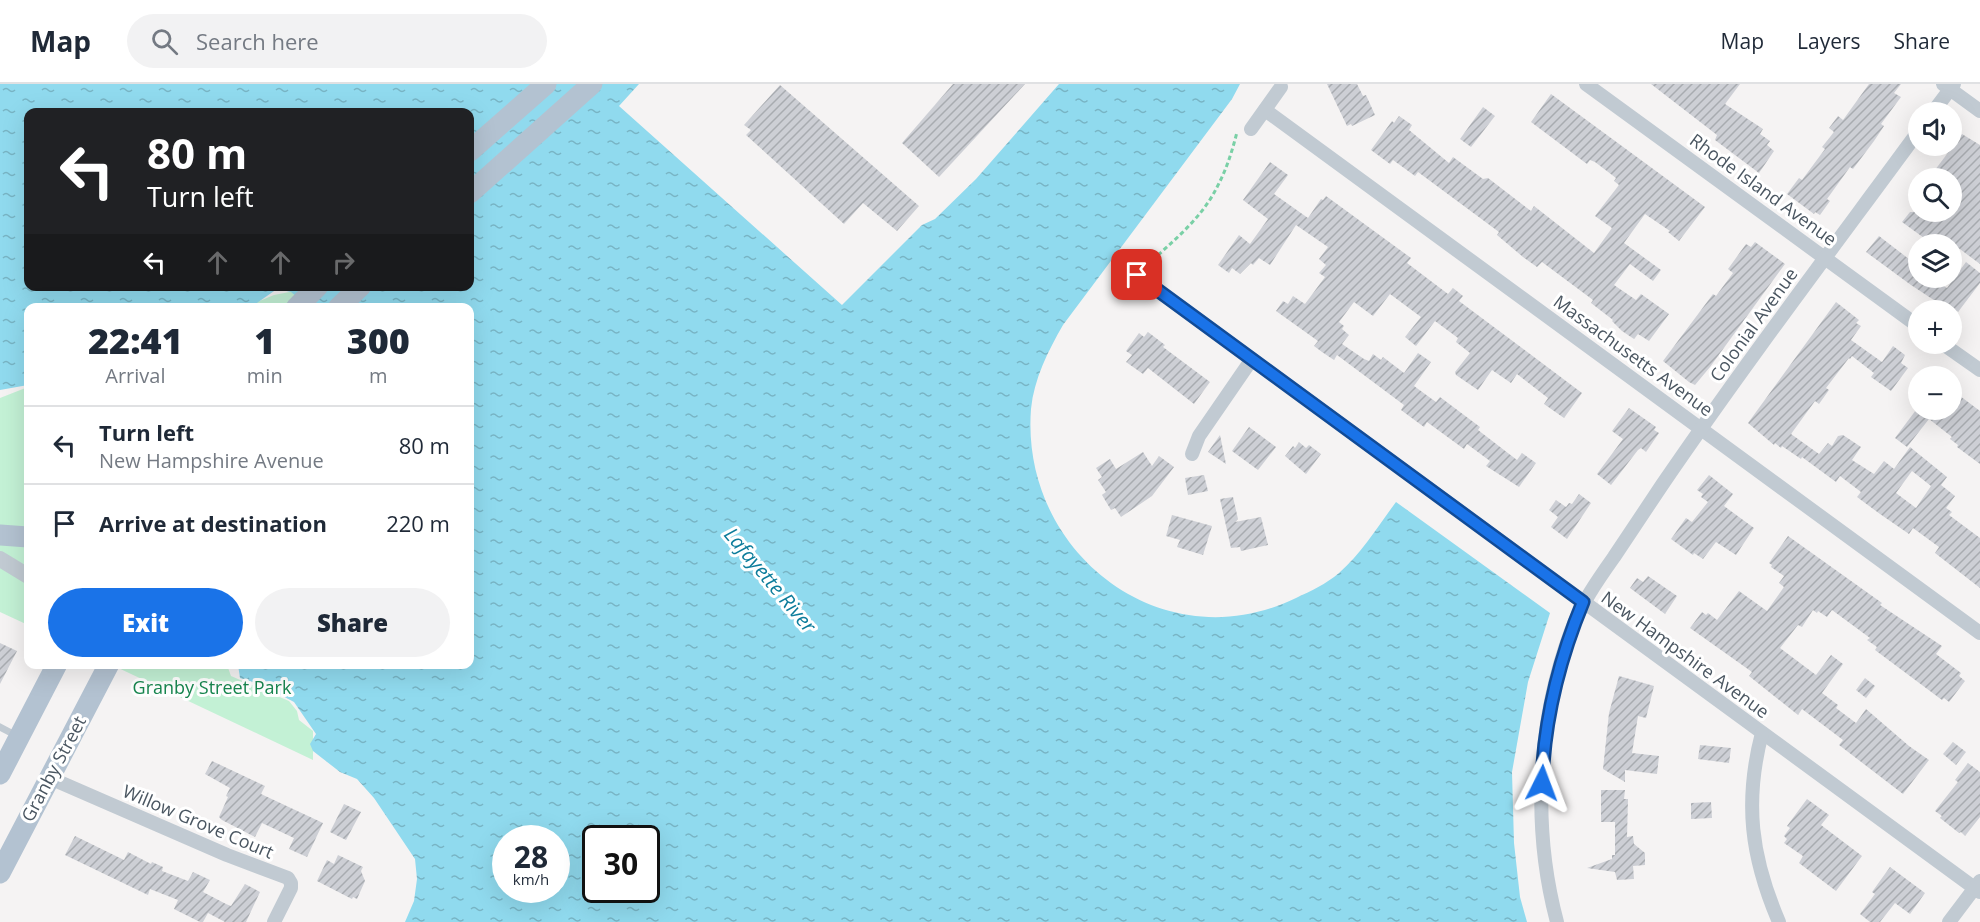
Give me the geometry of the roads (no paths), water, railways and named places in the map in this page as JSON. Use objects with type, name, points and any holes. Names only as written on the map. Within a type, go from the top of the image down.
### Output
[{"type":"main road","points":[[474,147],[546,84]]},
{"type":"main road","points":[[474,189],[592,84]]},
{"type":"main road","points":[[301,303],[313,291]]},
{"type":"main road","points":[[344,303],[356,291]]},
{"type":"main road","points":[[0,535],[24,537]]},
{"type":"main road","points":[[0,774],[54,669]]},
{"type":"main road","name":"Granby Street","points":[[0,873],[106,669]]},
{"type":"street","name":"Rhode Island Avenue","points":[[1586,84],[1908,319]]},
{"type":"street","points":[[1939,102],[1949,86],[1980,111]]},
{"type":"street","points":[[1244,130],[1265,110],[1281,87]]},
{"type":"street","name":"Massachusetts Avenue","points":[[1265,110],[1980,633]]},
{"type":"street","name":"Colonial Avenue","points":[[1557,922],[1544,851],[1541,805],[1543,760],[1548,716],[1559,667],[1583,602],[1701,428],[1908,146]]},
{"type":"street","name":"New Hampshire Avenue","points":[[1137,275],[1762,734],[1978,887]]},
{"type":"street","points":[[1957,354],[1980,370]]},
{"type":"street","points":[[1192,454],[1199,436],[1252,359]]},
{"type":"street","points":[[0,559],[24,574]]},
{"type":"street","points":[[1762,734],[1754,764],[1752,818],[1760,871],[1779,922]]},
{"type":"street","name":"Willow Grove Court","points":[[50,778],[288,878],[291,888],[274,922]]},
{"type":"street","points":[[1949,922],[1978,887]]},
{"type":"lane","points":[[0,727],[19,737]]},
{"type":"water","name":"Lafayette River","points":[[0,84],[639,84],[619,106],[842,305],[922,225],[935,219],[976,179],[1059,84],[1240,84],[1232,99],[1063,325],[1047,355],[1038,376],[1031,409],[1034,461],[1049,508],[1075,549],[1110,582],[1151,605],[1197,616],[1246,614],[1296,598],[1329,581],[1355,557],[1396,502],[1550,613],[1528,682],[1512,772],[1514,843],[1520,897],[1527,922],[405,922],[414,901],[417,879],[415,859],[374,798],[357,779],[340,772],[313,751],[310,744],[316,734],[294,702],[262,685],[240,678],[239,669],[474,669],[474,303],[304,303],[286,291],[474,291],[474,108],[24,108],[24,291],[274,291],[257,303],[24,303],[24,386],[0,390]]},
{"type":"park label","name":"Granby Street Park","points":[[212,688]]}]
